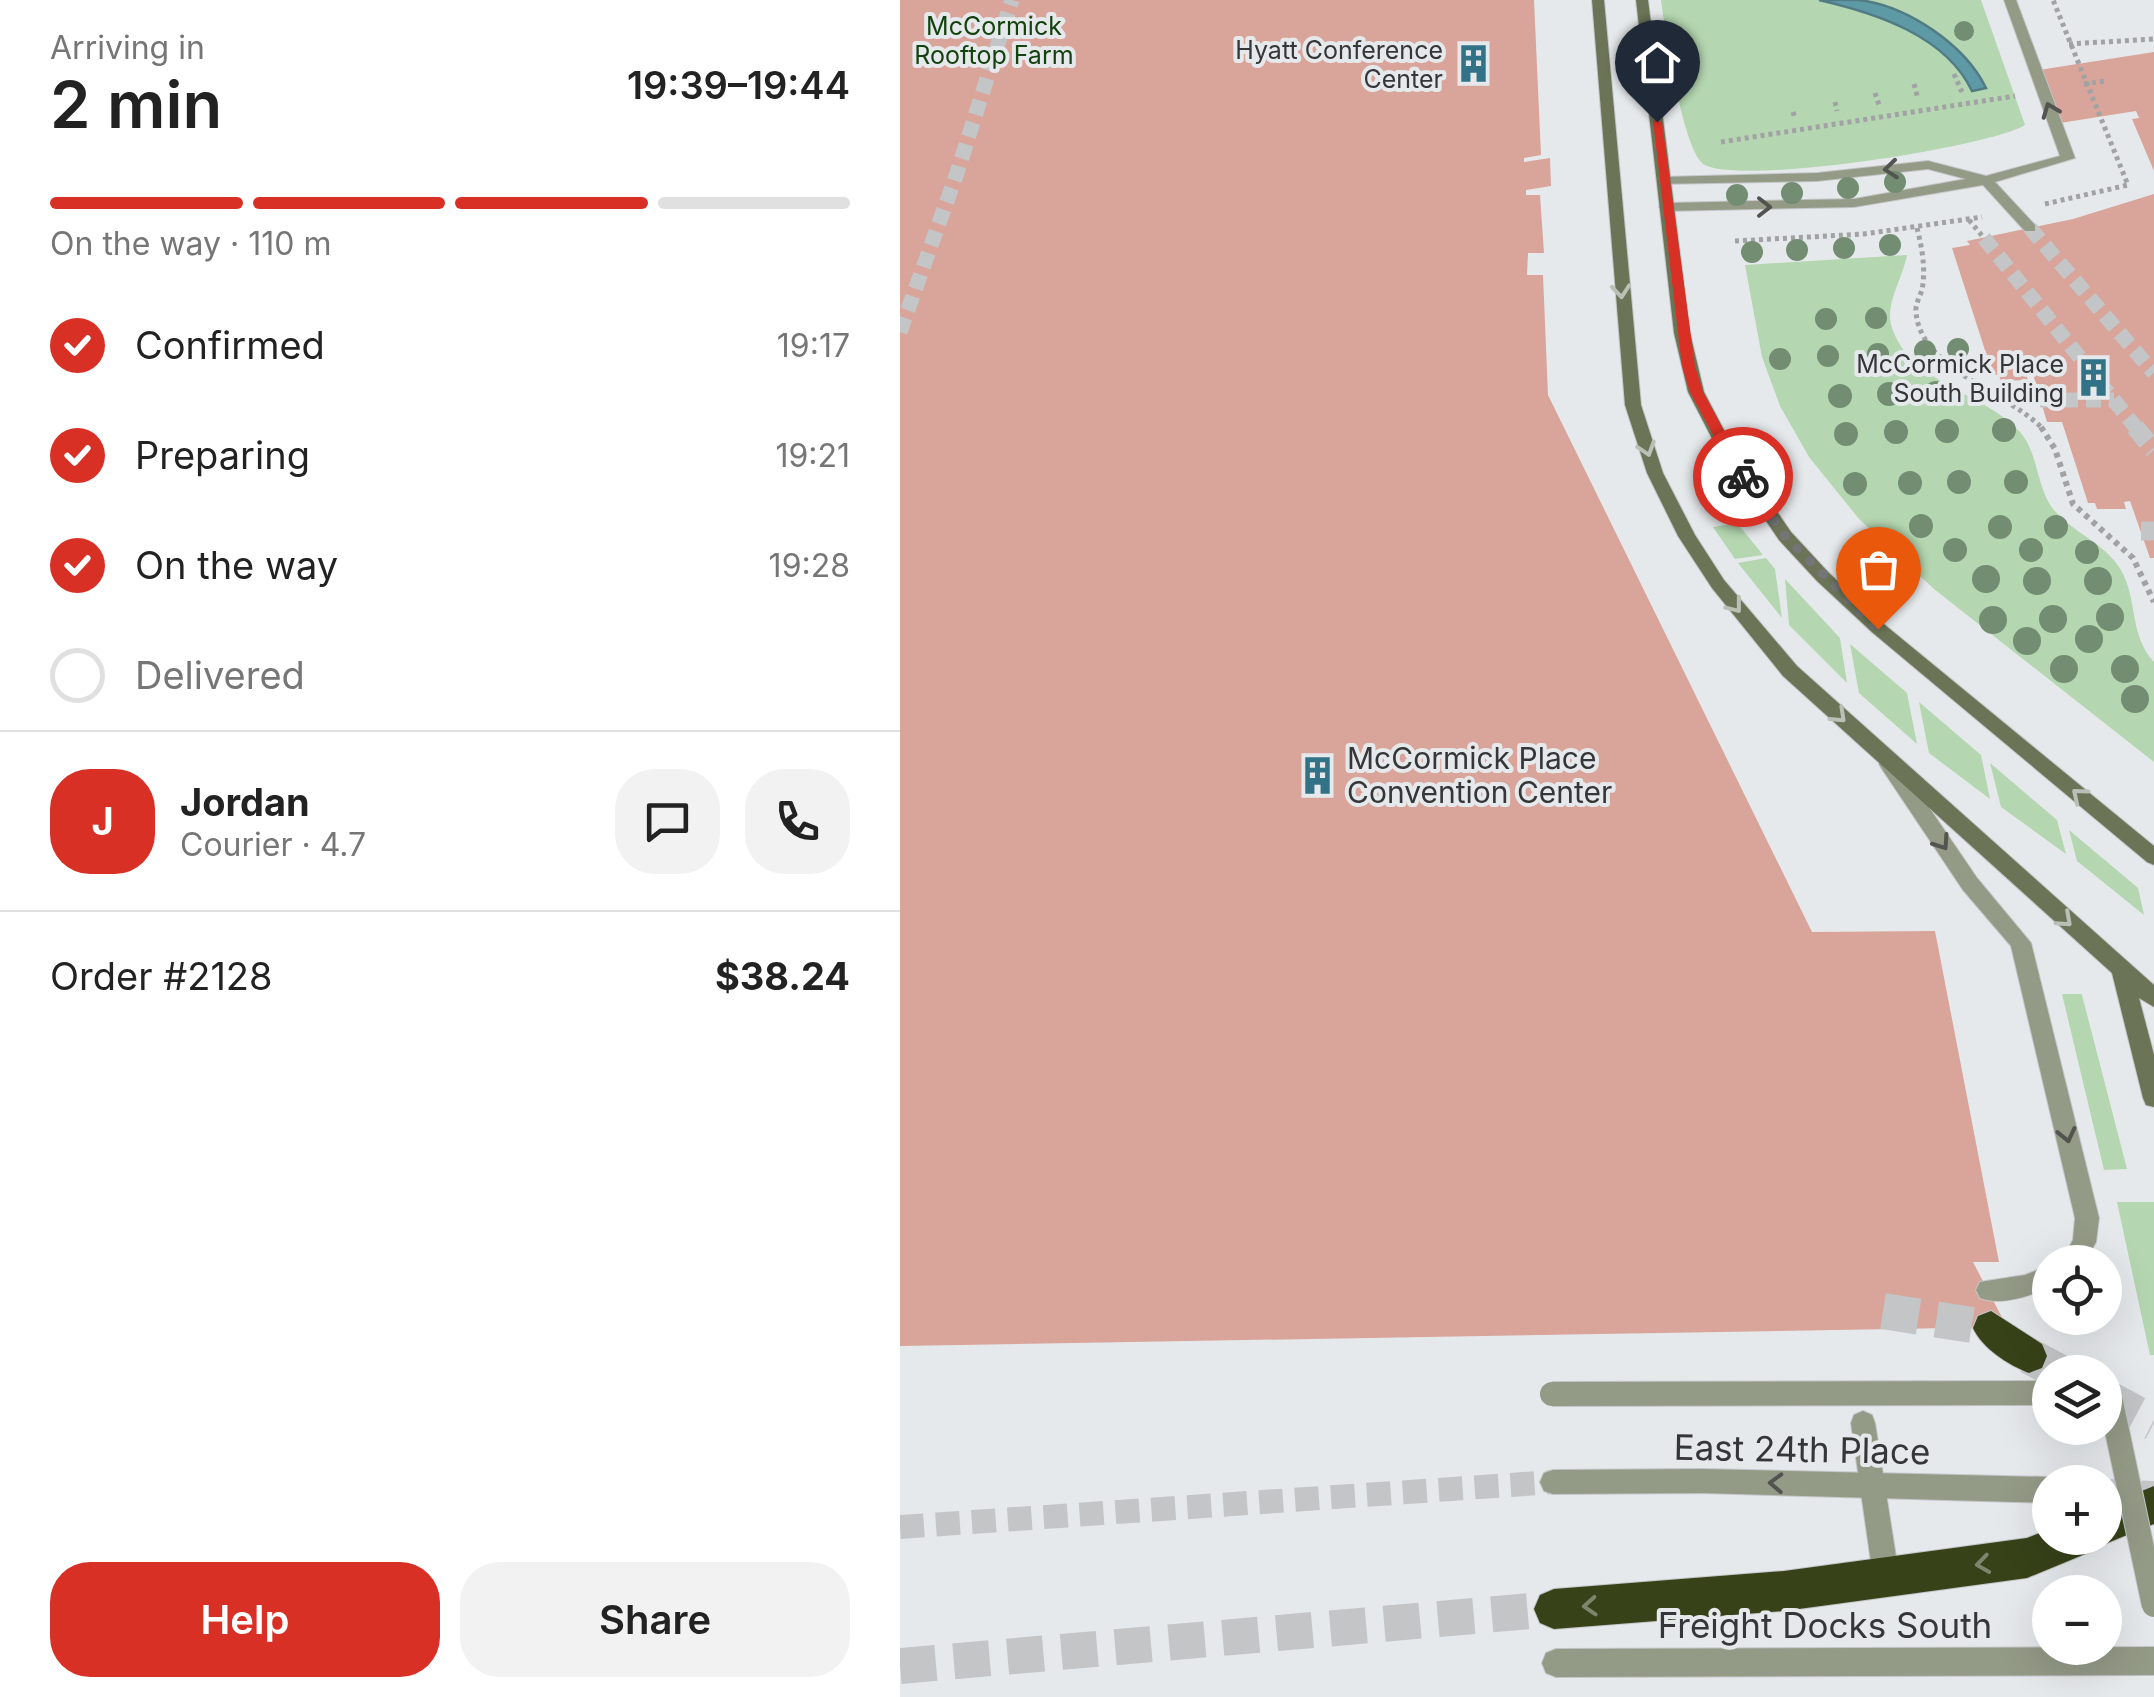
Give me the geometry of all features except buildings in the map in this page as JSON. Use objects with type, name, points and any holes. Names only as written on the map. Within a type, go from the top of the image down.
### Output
[{"type":"highway","points":[[1990,1328],[2029,1356]]},
{"type":"highway","points":[[2122,1518],[2154,1505]]},
{"type":"highway","points":[[1554,1609],[1784,1591],[2034,1555]]},
{"type":"main road","points":[[1598,0],[1633,405],[1655,473],[1687,536],[1749,624],[1790,670],[2154,998]]},
{"type":"main road","points":[[1642,0],[1688,366],[1726,450],[1752,493],[1823,577],[1878,629],[2154,857]]},
{"type":"main road","points":[[2122,971],[2154,1098]]},
{"type":"street","points":[[1666,207],[1854,203],[1986,180],[2068,158],[2010,0]]},
{"type":"street","points":[[1664,182],[1817,177],[1928,165],[1986,180],[2030,228]]},
{"type":"street","points":[[1888,762],[1970,884],[2021,942],[2086,1218],[2082,1245]]},
{"type":"street","points":[[1988,1290],[2032,1284]]},
{"type":"street","points":[[1552,1394],[2032,1393]]},
{"type":"street","points":[[1864,1423],[1886,1576]]},
{"type":"street","points":[[2120,1445],[2154,1605]]},
{"type":"street","name":"East 24th Place","points":[[1553,1482],[1702,1481],[2032,1490]]},
{"type":"street","name":"Freight Docks South","points":[[1556,1663],[2154,1661]]},
{"type":"path","points":[[2069,44],[2154,38]]},
{"type":"path","points":[[1954,74],[1962,92]]},
{"type":"path","points":[[2073,87],[2105,81]]},
{"type":"path","points":[[1914,84],[1918,99]]},
{"type":"path","points":[[1875,93],[1879,105]]},
{"type":"path","points":[[1721,142],[2016,96]]},
{"type":"path","points":[[1835,102],[1837,111]]},
{"type":"path","points":[[1968,219],[1984,238]]},
{"type":"path","points":[[1917,228],[1925,255],[1923,291],[1915,310],[1925,342],[1945,366],[2023,411],[2047,433],[2073,505],[2141,564],[2154,602]]},
{"type":"green space","points":[[1661,0],[1981,0],[2025,125],[1964,144],[1861,162],[1760,171],[1723,169],[1702,163],[1681,111]]},
{"type":"green space","points":[[1907,255],[1890,310],[1892,328],[1901,347],[1931,375],[2005,418],[2020,432],[2031,450],[2043,491],[2053,509],[2106,552],[2121,570],[2137,629],[2154,662],[2154,762],[1934,589],[1859,519],[1809,457],[1780,406],[1762,357],[1745,265]]},
{"type":"green space","points":[[1737,523],[1763,555],[1735,559],[1713,527]]},
{"type":"green space","points":[[1766,558],[1775,569],[1782,618],[1738,563]]},
{"type":"green space","points":[[1785,579],[1840,638],[1847,683],[1789,625]]},
{"type":"green space","points":[[1850,644],[1907,693],[1917,744],[1859,693]]},
{"type":"green space","points":[[1919,702],[1981,755],[1990,799],[1929,753]]},
{"type":"green space","points":[[1990,763],[2057,820],[2066,854],[2001,807]]},
{"type":"green space","points":[[2069,830],[2138,888],[2144,915],[2077,861]]},
{"type":"green space","points":[[2062,994],[2082,994],[2127,1169],[2104,1170]]},
{"type":"green space","points":[[2117,1202],[2154,1202],[2154,1355],[2150,1355]]},
{"type":"water","points":[[1819,0],[1859,0],[1915,19],[1950,43],[1986,88],[1972,91],[1945,55],[1907,30]]},
{"type":"tunnel","points":[[900,332],[957,173],[1012,0]]},
{"type":"tunnel","points":[[2030,228],[2154,373]]},
{"type":"tunnel","points":[[1984,238],[2114,400]]},
{"type":"tunnel","points":[[2040,400],[2114,400]]},
{"type":"tunnel","points":[[2114,400],[2137,429]]},
{"type":"tunnel","points":[[2135,427],[2154,450]]},
{"type":"tunnel","points":[[2141,531],[2154,531]]},
{"type":"tunnel","points":[[1883,1311],[1991,1328]]},
{"type":"tunnel","points":[[2122,1406],[2154,1423]]},
{"type":"tunnel","points":[[900,1527],[1553,1482]]},
{"type":"tunnel","points":[[2122,1492],[2154,1493]]},
{"type":"tunnel","points":[[900,1666],[1554,1609]]},
{"type":"way so far","points":[[1743,477],[1785,536],[1878,629]]},
{"type":"place","name":"Hyatt Conference Center","points":[[1473,64]]},
{"type":"place","name":"McCormick Place South Building","points":[[2094,378]]},
{"type":"place","name":"McCormick Place Convention Center","points":[[1317,775]]},
{"type":"route","points":[[1657,122],[1688,366],[1696,392],[1743,477]]},
{"type":"park label","name":"McCormick Rooftop Farm","points":[[994,40]]}]
